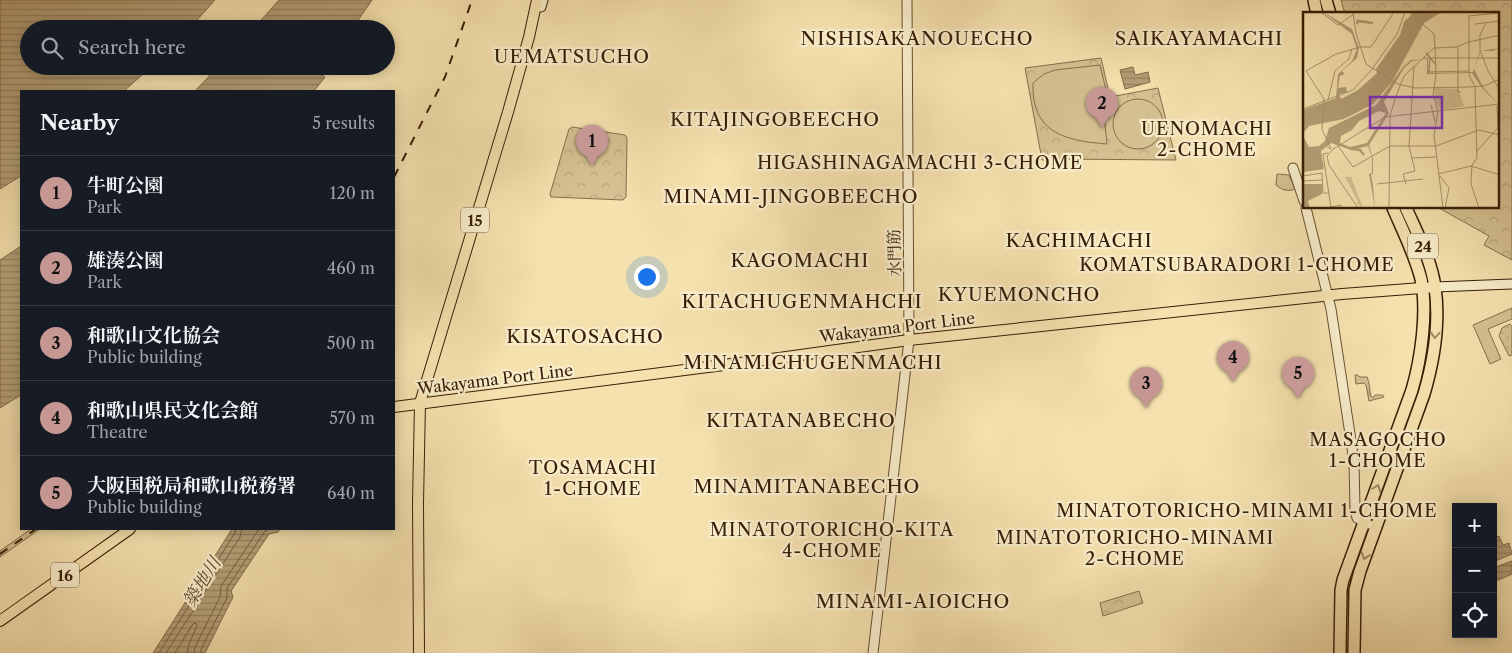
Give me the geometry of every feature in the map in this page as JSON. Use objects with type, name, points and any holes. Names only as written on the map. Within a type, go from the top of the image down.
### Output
[{"type":"highway","name":"24","points":[[1393,209],[1416,262],[1422,287]]},
{"type":"highway","name":"24","points":[[1406,209],[1428,258],[1435,287]]},
{"type":"highway","points":[[1340,653],[1343,580],[1417,372],[1423,320],[1422,287]]},
{"type":"highway","points":[[1354,653],[1356,584],[1430,374],[1436,322],[1435,287]]},
{"type":"main road","name":"15","points":[[419,653],[418,503],[420,403],[540,2]]},
{"type":"main road","name":"Wakayama Port Line","points":[[395,407],[909,340],[1328,296],[1435,287]]},
{"type":"main road","name":"16","points":[[0,621],[129,530]]},
{"type":"street","name":"水門筋","points":[[874,653],[909,340],[907,0]]},
{"type":"street","points":[[1293,168],[1303,198]]},
{"type":"street","points":[[1306,209],[1328,296],[1354,462],[1355,509],[1357,518],[1375,527]]},
{"type":"street","points":[[1435,287],[1512,284]]},
{"type":"green space","points":[[1341,0],[1512,0],[1512,260],[1484,245],[1489,236],[1441,209],[1500,209],[1500,12],[1344,12]]},
{"type":"green space","points":[[1101,58],[1110,97],[1158,88],[1176,160],[1042,160],[1025,68]]},
{"type":"green space","points":[[1100,65],[1107,94],[1102,95],[1107,144],[1065,137],[1054,131],[1038,113],[1034,100],[1033,83],[1044,74],[1055,70]]},
{"type":"green space","points":[[1138,99],[1152,103],[1159,110],[1163,124],[1159,138],[1152,145],[1138,149],[1124,145],[1117,138],[1113,124],[1117,110],[1124,103]]},
{"type":"green space","points":[[572,127],[625,135],[627,138],[626,197],[623,200],[551,197],[550,194],[569,129]]},
{"type":"green space","points":[[1277,174],[1289,175],[1295,189],[1288,190],[1278,187],[1276,185]]},
{"type":"green space","points":[[1512,308],[1512,319],[1488,329],[1501,359],[1490,364],[1473,325]]},
{"type":"green space","points":[[1510,324],[1512,327],[1512,355],[1509,356],[1499,336],[1502,328]]},
{"type":"green space","points":[[1355,375],[1367,377],[1373,398],[1375,395],[1383,395],[1384,397],[1369,401],[1366,385],[1364,383],[1356,384]]},
{"type":"green space","points":[[30,530],[39,530],[0,557],[0,551]]},
{"type":"green space","points":[[1139,591],[1143,603],[1103,616],[1100,603]]},
{"type":"water","points":[[0,0],[215,0],[197,20],[20,20],[20,75],[142,75],[125,90],[20,90],[20,177],[0,189]]},
{"type":"water","points":[[279,0],[372,0],[358,20],[261,20]]},
{"type":"water","points":[[1133,67],[1135,75],[1148,72],[1150,82],[1125,89],[1120,70]]},
{"type":"water","points":[[210,75],[322,75],[325,77],[315,90],[196,90]]},
{"type":"water","points":[[20,247],[20,396],[0,408],[0,260]]},
{"type":"water","name":"築地川","points":[[231,530],[279,530],[269,534],[231,591],[233,597],[205,653],[153,653]]},
{"type":"water","points":[[1499,536],[1503,545],[1509,543],[1512,554],[1497,560],[1497,548],[1497,537]]},
{"type":"water","points":[[1512,561],[1512,574],[1497,581],[1497,567]]},
{"type":"railway","points":[[395,175],[445,77],[472,0]]},
{"type":"railway","points":[[0,554],[35,530]]},
{"type":"place","name":"雄湊公園","points":[[1102,128]]},
{"type":"place","name":"牛町公園","points":[[592,166]]},
{"type":"place","name":"和歌山県民文化会館","points":[[1233,382]]},
{"type":"place","name":"大阪国税局和歌山税務署","points":[[1298,398]]},
{"type":"place","name":"和歌山文化協会","points":[[1146,408]]},
{"type":"district","name":"NISHISAKANOUECHO","points":[[917,38]]},
{"type":"district","name":"SAIKAYAMACHI","points":[[1199,38]]},
{"type":"district","name":"UEMATSUCHO","points":[[572,56]]},
{"type":"district","name":"KITAJINGOBEECHO","points":[[775,119]]},
{"type":"district","name":"UENOMACHI 2-CHOME","points":[[1207,139]]},
{"type":"district","name":"HIGASHINAGAMACHI 3-CHOME","points":[[920,163]]},
{"type":"district","name":"MINAMI-JINGOBEECHO","points":[[791,196]]},
{"type":"district","name":"KACHIMACHI","points":[[1079,240]]},
{"type":"district","name":"KAGOMACHI","points":[[800,260]]},
{"type":"district","name":"KOMATSUBARADORI 1-CHOME","points":[[1237,265]]},
{"type":"district","name":"KYUEMONCHO","points":[[1019,294]]},
{"type":"district","name":"KITACHUGENMAHCHI","points":[[802,301]]},
{"type":"district","name":"KISATOSACHO","points":[[585,336]]},
{"type":"district","name":"MINAMICHUGENMACHI","points":[[813,362]]},
{"type":"district","name":"KITATANABECHO","points":[[801,420]]},
{"type":"district","name":"MASAGOCHO 1-CHOME","points":[[1378,450]]},
{"type":"district","name":"TOSAMACHI 1-CHOME","points":[[593,478]]},
{"type":"district","name":"MINAMITANABECHO","points":[[807,486]]},
{"type":"district","name":"MINATOTORICHO-MINAMI 1-CHOME","points":[[1247,511]]},
{"type":"district","name":"MINATOTORICHO-KITA 4-CHOME","points":[[832,540]]},
{"type":"district","name":"MINATOTORICHO-MINAMI 2-CHOME","points":[[1135,548]]},
{"type":"district","name":"MINAMI-AIOICHO","points":[[913,601]]}]
